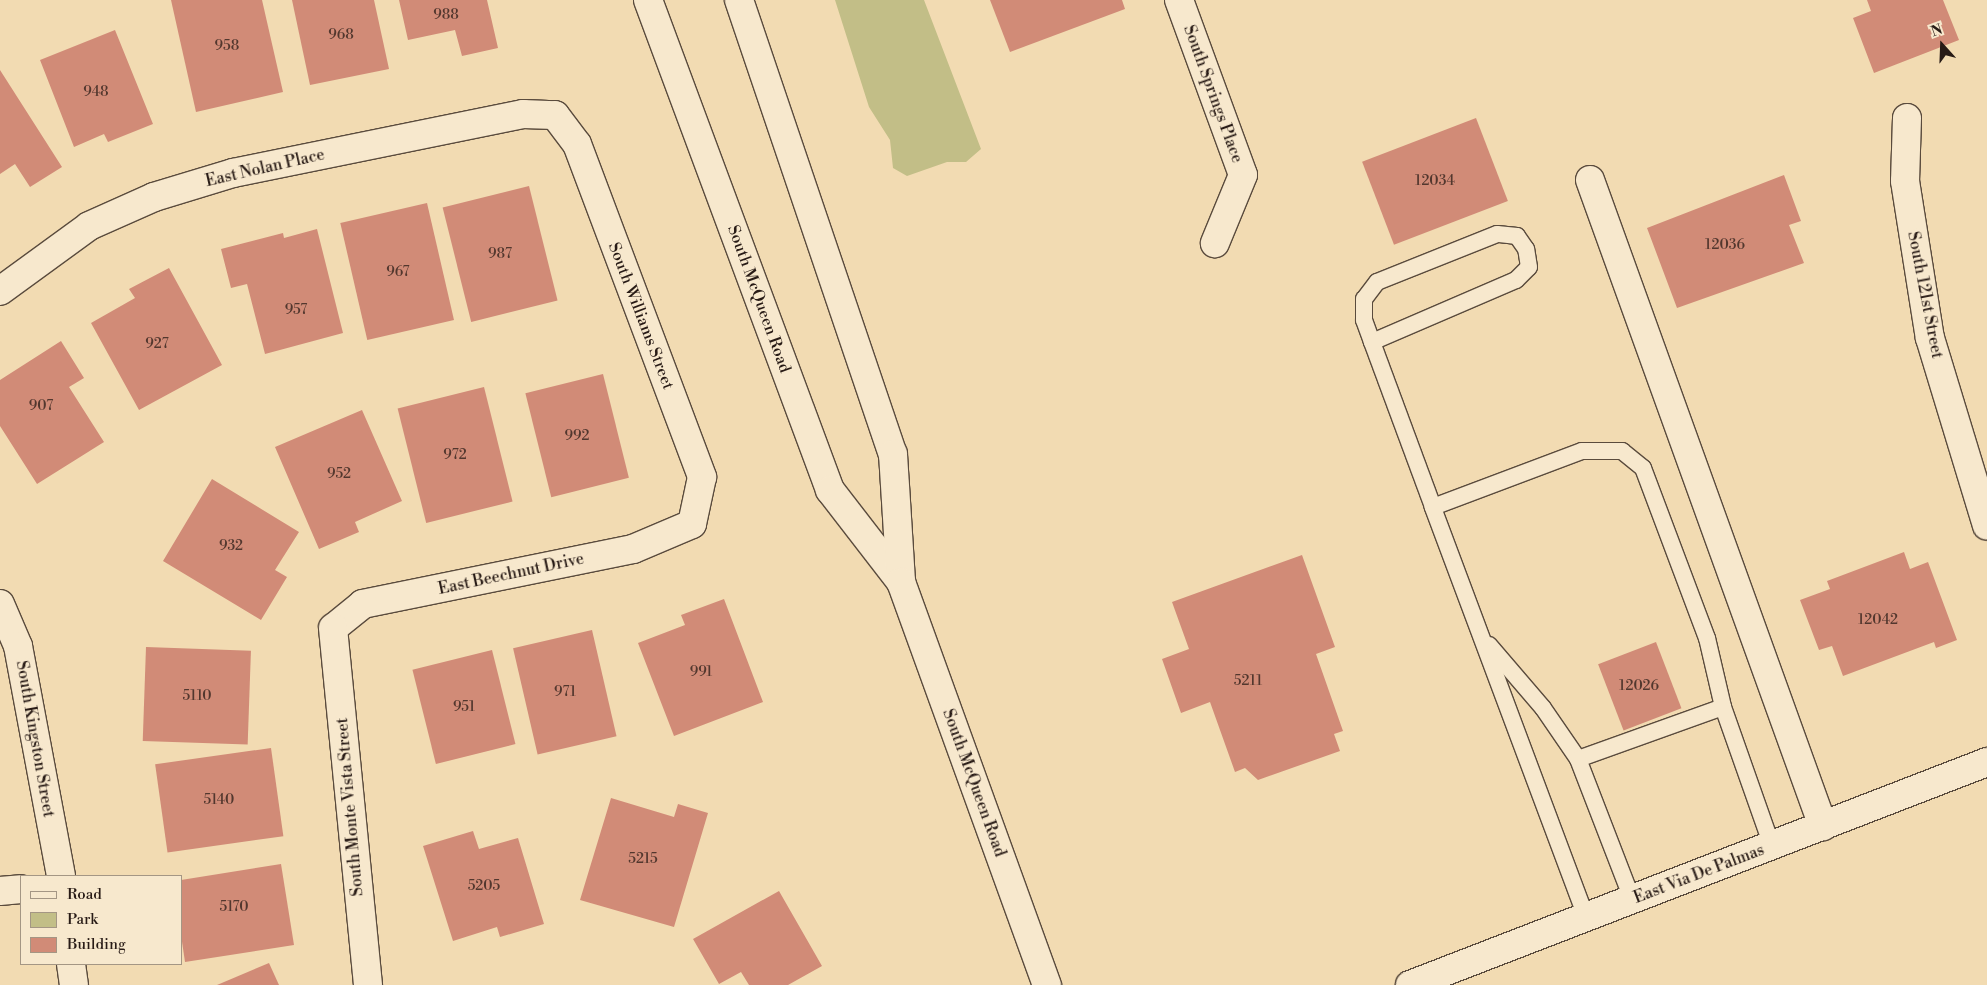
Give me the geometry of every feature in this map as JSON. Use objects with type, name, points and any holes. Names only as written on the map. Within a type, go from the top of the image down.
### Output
[{"type":"street","name":"South McQueen Road","points":[[648,0],[830,490],[900,582]]},
{"type":"street","name":"South McQueen Road","points":[[739,0],[893,454],[900,582],[1047,985]]},
{"type":"street","name":"South Springs Place","points":[[1179,0],[1243,174],[1215,243]]},
{"type":"street","name":"East Nolan Place","points":[[0,290],[88,226],[154,197],[233,173],[523,114],[555,115]]},
{"type":"street","name":"South Williams Street","points":[[555,115],[577,144],[702,477],[692,524]]},
{"type":"street","name":"South 121st Street","points":[[1907,118],[1905,181],[1930,338],[1987,526]]},
{"type":"street","points":[[1590,180],[1823,826]]},
{"type":"street","name":"East Beechnut Drive","points":[[333,628],[363,604],[633,548],[692,524]]},
{"type":"street","name":"South Kingston Street","points":[[0,604],[18,646],[61,875]]},
{"type":"street","name":"South Monte Vista Street","points":[[333,628],[368,985]]},
{"type":"street","name":"East Via De Palmas","points":[[1410,985],[1987,762]]},
{"type":"street","points":[[0,891],[20,889]]},
{"type":"street","points":[[72,965],[74,985]]},
{"type":"lane","points":[[1372,342],[1516,280],[1529,267],[1526,249],[1518,236],[1498,234],[1377,282],[1364,299],[1364,320],[1372,342],[1433,507],[1586,917]]},
{"type":"lane","points":[[1433,507],[1582,452],[1622,451],[1643,468],[1707,638],[1723,707],[1772,846]]},
{"type":"lane","points":[[1481,636],[1542,708],[1578,759],[1632,899]]},
{"type":"lane","points":[[1578,759],[1723,707]]},
{"type":"green space","points":[[835,0],[924,0],[981,149],[966,162],[947,162],[907,176],[893,168],[890,140],[869,107]]},
{"type":"building","points":[[171,0],[262,0],[283,92],[196,112]]},
{"type":"building","points":[[292,0],[374,0],[389,69],[310,85]]},
{"type":"building","points":[[399,0],[487,0],[498,48],[462,56],[455,30],[408,40]]},
{"type":"building","points":[[990,0],[1122,0],[1125,9],[1010,52]]},
{"type":"building","points":[[1867,0],[1943,0],[1959,40],[1874,73],[1853,18],[1871,11]]},
{"type":"building","points":[[115,30],[153,124],[108,142],[104,134],[74,147],[40,60]]},
{"type":"building","points":[[0,70],[62,167],[30,187],[15,164],[0,174]]},
{"type":"building","points":[[1476,118],[1508,201],[1394,245],[1362,162]]},
{"type":"building","points":[[1784,175],[1801,221],[1789,225],[1804,263],[1677,308],[1647,228]]},
{"type":"building","points":[[529,186],[558,300],[471,322],[443,208]]},
{"type":"building","points":[[427,203],[454,320],[367,340],[340,223]]},
{"type":"building","points":[[317,229],[343,333],[265,354],[247,284],[231,288],[221,249],[283,233],[284,238]]},
{"type":"building","points":[[169,268],[222,365],[139,410],[91,323],[135,298],[129,289]]},
{"type":"building","points":[[61,341],[84,378],[69,387],[104,442],[37,484],[0,426],[0,380]]},
{"type":"building","points":[[603,374],[629,478],[551,497],[525,393]]},
{"type":"building","points":[[484,387],[513,501],[426,523],[398,409]]},
{"type":"building","points":[[362,410],[402,501],[355,522],[359,532],[319,549],[275,447]]},
{"type":"building","points":[[212,479],[299,532],[275,570],[287,577],[261,620],[163,561]]},
{"type":"building","points":[[1904,552],[1910,569],[1928,562],[1957,640],[1936,648],[1934,642],[1843,676],[1832,646],[1819,650],[1800,600],[1830,589],[1827,581]]},
{"type":"building","points":[[1302,555],[1335,647],[1316,654],[1343,731],[1334,734],[1340,751],[1258,780],[1245,768],[1235,772],[1210,702],[1181,713],[1162,659],[1189,649],[1172,602]]},
{"type":"building","points":[[724,599],[763,702],[674,736],[638,643],[685,625],[681,615]]},
{"type":"building","points":[[592,630],[617,736],[538,754],[513,648]]},
{"type":"building","points":[[1656,642],[1681,708],[1624,731],[1598,664]]},
{"type":"building","points":[[146,647],[251,651],[248,745],[143,741]]},
{"type":"building","points":[[492,650],[515,744],[436,764],[412,670]]},
{"type":"building","points":[[271,748],[283,836],[168,852],[155,764]]},
{"type":"building","points":[[611,798],[674,817],[678,804],[708,813],[674,927],[580,900]]},
{"type":"building","points":[[473,831],[479,849],[518,838],[544,924],[500,937],[497,927],[453,941],[423,846]]},
{"type":"building","points":[[281,864],[294,945],[185,962],[182,942],[182,880]]},
{"type":"building","points":[[779,891],[822,966],[788,985],[749,985],[741,972],[719,984],[693,939]]},
{"type":"building","points":[[269,963],[279,985],[217,985]]}]
